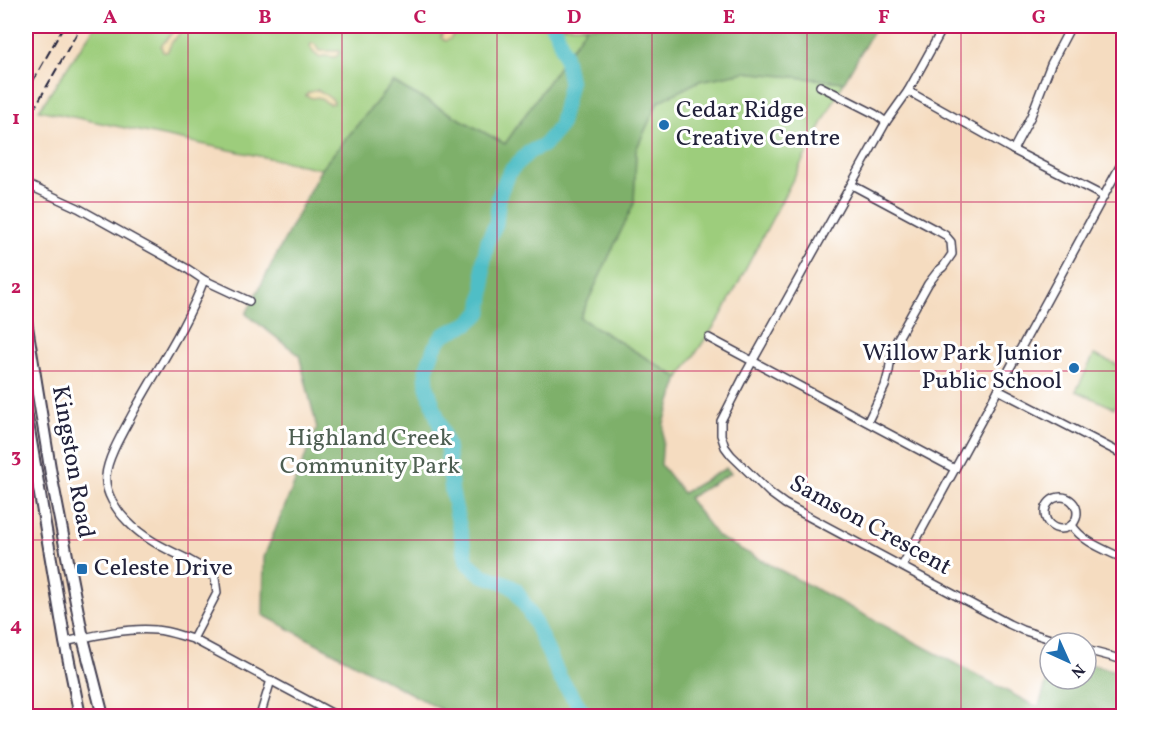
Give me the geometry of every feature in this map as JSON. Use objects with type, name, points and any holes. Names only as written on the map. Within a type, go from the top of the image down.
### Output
[{"type":"main road","name":"Kingston Road","points":[[26,320],[51,474],[83,638],[103,717]]},
{"type":"main road","name":"Kingston Road","points":[[26,412],[65,642],[81,717]]},
{"type":"street","name":"Samson Crescent","points":[[944,26],[908,91],[886,122],[753,361],[721,422],[721,435],[727,451],[777,498],[869,550],[1022,630],[1038,635]]},
{"type":"street","points":[[1013,150],[1031,116],[1051,64],[1071,26]]},
{"type":"street","points":[[820,86],[886,122]]},
{"type":"street","points":[[908,91],[1013,150],[1103,196]]},
{"type":"street","points":[[902,566],[1124,159]]},
{"type":"street","points":[[26,184],[78,208],[204,280],[249,301]]},
{"type":"street","points":[[852,185],[945,235],[952,244],[952,255],[928,284],[897,340],[885,386],[868,421]]},
{"type":"street","points":[[193,639],[217,593],[215,578],[205,569],[150,540],[126,521],[112,500],[105,479],[120,436],[195,303],[204,280]]},
{"type":"street","points":[[709,338],[955,469]]},
{"type":"street","points":[[999,390],[1124,455]]},
{"type":"street","points":[[1057,497],[1072,501],[1077,515],[1072,525],[1063,529],[1052,527],[1046,518],[1048,503],[1057,497]]},
{"type":"street","points":[[1072,525],[1088,540],[1124,559]]},
{"type":"street","points":[[65,642],[128,630],[153,629],[169,632],[193,639],[337,717]]},
{"type":"street","points":[[1098,653],[1124,660]]},
{"type":"street","points":[[260,717],[271,681]]},
{"type":"green space","points":[[95,26],[587,26],[505,144],[393,82],[321,169],[39,110]]},
{"type":"green space","name":"Highland Creek Community Park","points":[[587,26],[876,26],[844,82],[745,72],[699,81],[658,102],[636,150],[634,203],[580,318],[679,378],[664,423],[661,465],[683,493],[726,468],[731,473],[688,498],[718,537],[1033,705],[1039,706],[1044,691],[1098,691],[1098,666],[1123,673],[1123,716],[453,716],[263,615],[264,557],[317,428],[299,355],[246,314],[321,169],[393,82],[505,144]]},
{"type":"green space","points":[[745,72],[844,82],[721,316],[679,378],[580,318],[634,203],[636,150],[658,102],[699,81]]},
{"type":"green space","points":[[1094,355],[1123,367],[1123,391],[1114,408],[1076,391]]},
{"type":"sand","points":[[444,26],[453,26],[453,35],[445,41],[441,38]]},
{"type":"sand","points":[[178,29],[179,34],[167,52],[163,52],[161,46]]},
{"type":"sand","points":[[312,43],[319,51],[339,51],[339,54],[335,57],[320,58],[310,46]]},
{"type":"sand","points":[[318,90],[334,103],[329,104],[318,97],[306,96],[307,93]]},
{"type":"waterway","points":[[552,26],[556,30],[564,53],[570,83],[560,126],[544,145],[529,152],[511,170],[499,196],[496,224],[488,240],[483,264],[484,289],[481,312],[469,323],[443,335],[434,348],[426,370],[427,387],[447,446],[452,492],[467,562],[482,575],[506,583],[516,590],[533,619],[560,678],[586,716]]},
{"type":"railway","points":[[26,93],[64,26]]},
{"type":"railway","points":[[26,123],[81,26]]},
{"type":"place","name":"Cedar Ridge Creative Centre","points":[[664,125]]},
{"type":"place","name":"Willow Park Junior Public School","points":[[1074,368]]},
{"type":"place","name":"Celeste Drive","points":[[82,569]]}]
